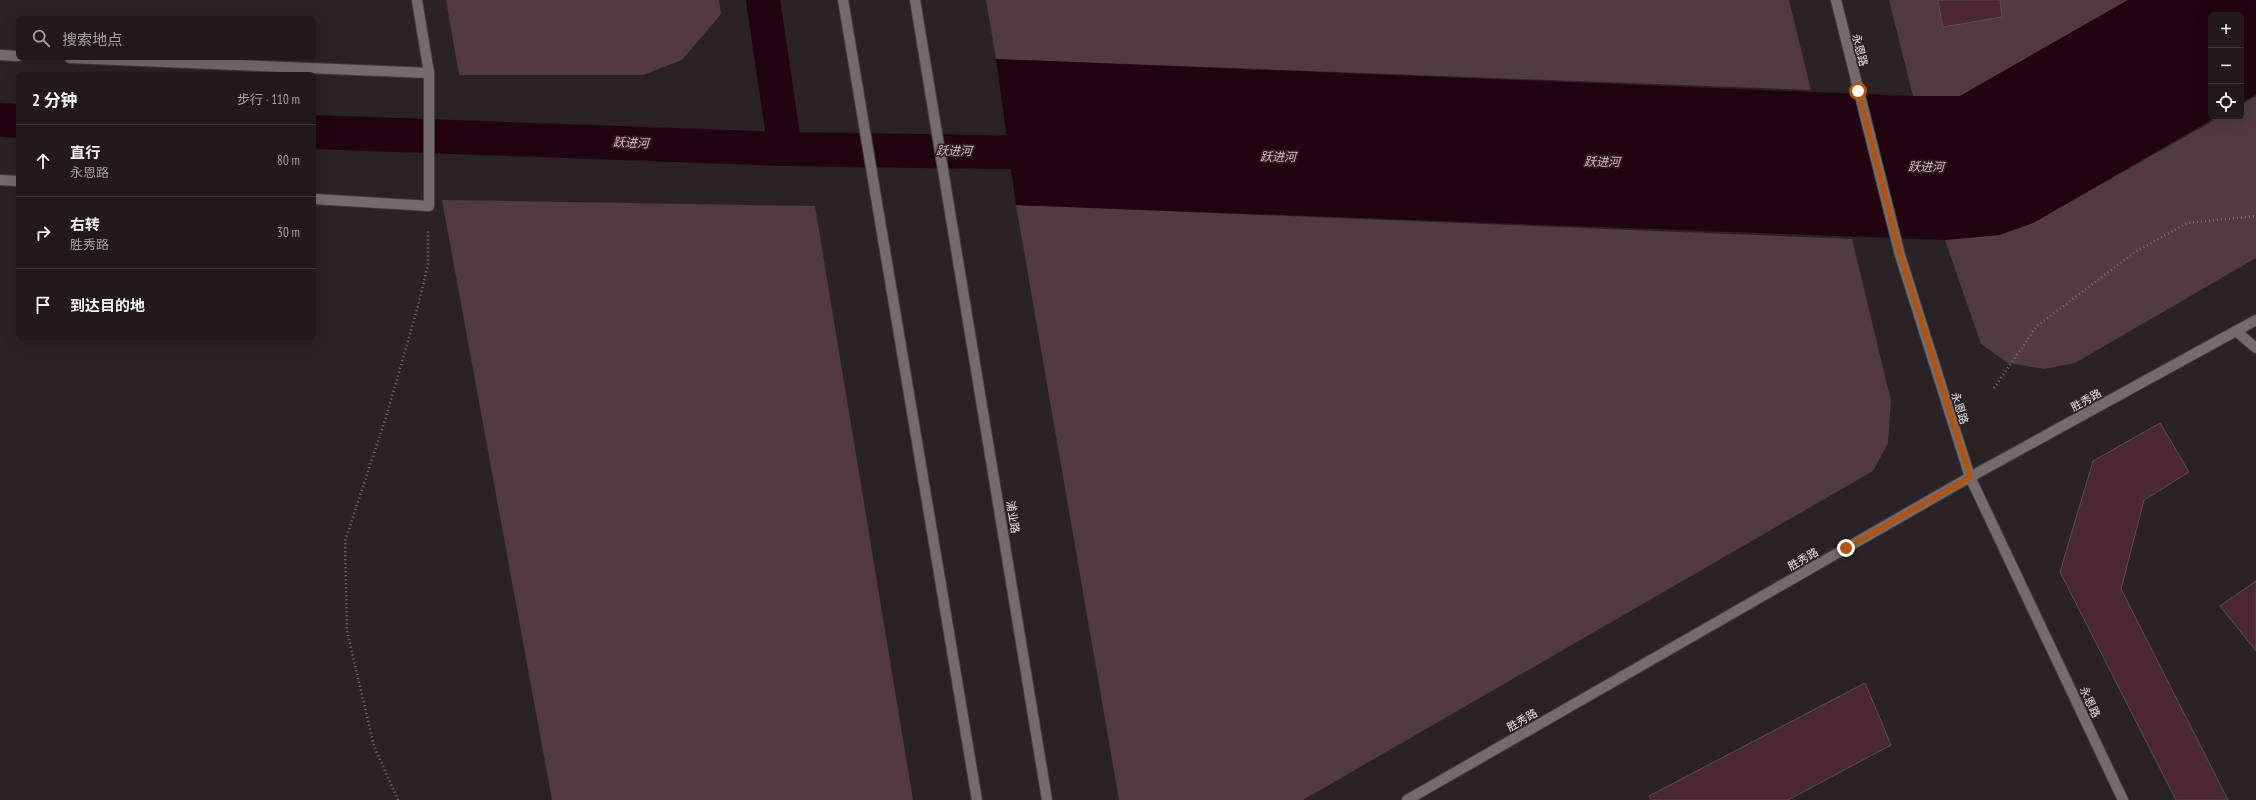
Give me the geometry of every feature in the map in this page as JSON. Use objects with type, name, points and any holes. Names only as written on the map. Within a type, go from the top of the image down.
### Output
[{"type":"street","points":[[316,199],[429,206],[428,73],[417,0]]},
{"type":"street","points":[[843,0],[882,241],[977,800]]},
{"type":"street","name":"浦业路","points":[[915,0],[956,237],[1047,800]]},
{"type":"street","name":"永恩路","points":[[1836,0],[1900,255],[1970,477],[2123,800]]},
{"type":"street","points":[[0,55],[16,56]]},
{"type":"street","points":[[118,60],[428,73]]},
{"type":"street","points":[[0,180],[16,181]]},
{"type":"street","name":"胜秀路","points":[[1407,800],[1970,477],[2256,320]]},
{"type":"street","points":[[2236,331],[2256,348]]},
{"type":"path","points":[[398,800],[374,746],[347,631],[345,542],[386,417],[418,306],[428,265],[429,206]]},
{"type":"path","points":[[1994,388],[2037,326],[2135,252],[2187,223],[2254,216],[2256,212]]},
{"type":"shaded area","points":[[446,0],[719,0],[721,14],[682,60],[643,75],[459,75]]},
{"type":"shaded area","points":[[986,0],[1789,0],[1811,90],[996,59]]},
{"type":"shaded area","points":[[1889,0],[2128,0],[1960,96],[1913,96]]},
{"type":"shaded area","points":[[2256,96],[2256,258],[2075,363],[2044,369],[2008,363],[1981,344],[1945,240],[1999,235],[2033,223],[2215,120],[2244,120],[2244,103]]},
{"type":"shaded area","points":[[442,200],[815,206],[913,800],[552,800]]},
{"type":"shaded area","points":[[1016,205],[1852,239],[1891,401],[1888,443],[1873,471],[1303,800],[1119,800]]},
{"type":"water","points":[[2128,0],[2256,0],[2256,94],[2244,101],[2244,12],[2208,12],[2208,120],[2211,120],[2033,223],[1999,235],[1945,240],[1016,205],[996,59],[1913,96],[1960,96]]},
{"type":"building","points":[[1938,0],[2000,0],[2002,17],[1943,27]]},
{"type":"building","points":[[2160,423],[2189,472],[2144,500],[2121,589],[2228,800],[2176,800],[2060,572],[2093,461]]},
{"type":"building","points":[[2256,581],[2256,651],[2220,606]]},
{"type":"building","points":[[1865,683],[1891,745],[1788,800],[1651,800],[1649,796]]},
{"type":"waterway","points":[[763,0],[785,149]]},
{"type":"waterway","name":"跃进河","points":[[0,120],[16,121]]},
{"type":"waterway","name":"跃进河","points":[[316,132],[785,149],[1055,153]]},
{"type":"route","points":[[1846,548],[1970,477],[1900,255],[1858,91]]}]
